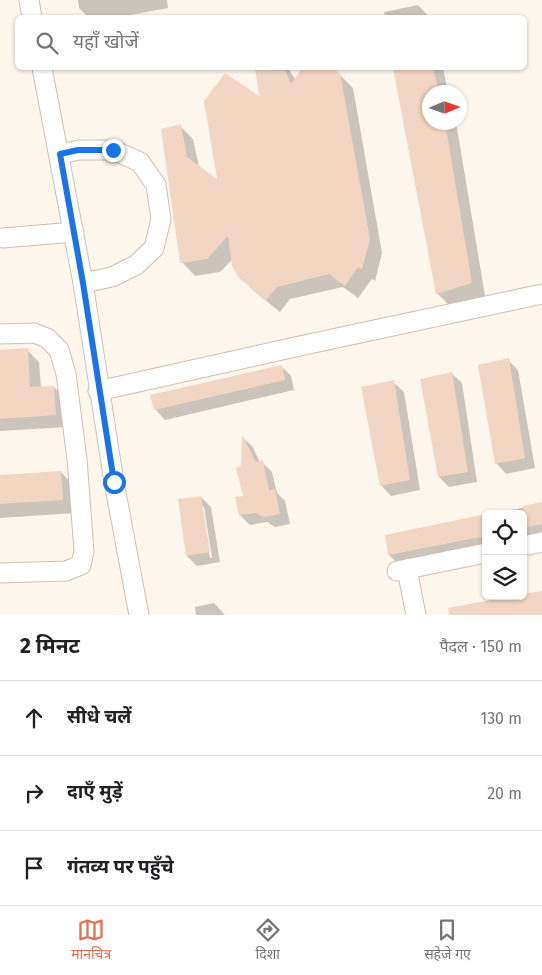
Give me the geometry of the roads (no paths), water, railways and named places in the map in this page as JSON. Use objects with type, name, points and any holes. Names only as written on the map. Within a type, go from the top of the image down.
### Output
[{"type":"street","points":[[29,0],[32,15]]},
{"type":"street","points":[[42,70],[74,232],[98,391],[139,615]]},
{"type":"street","points":[[60,154],[78,150],[113,150],[140,162],[156,185],[161,219],[154,248],[136,265],[112,277],[83,283]]},
{"type":"street","points":[[1,240],[74,232]]},
{"type":"street","points":[[98,391],[542,294]]},
{"type":"street","points":[[0,334],[34,333],[47,338],[59,350],[66,374],[77,459],[84,551],[81,565],[66,571],[0,573]]},
{"type":"street","points":[[527,545],[542,542]]},
{"type":"street","points":[[416,615],[402,570],[482,554]]}]
